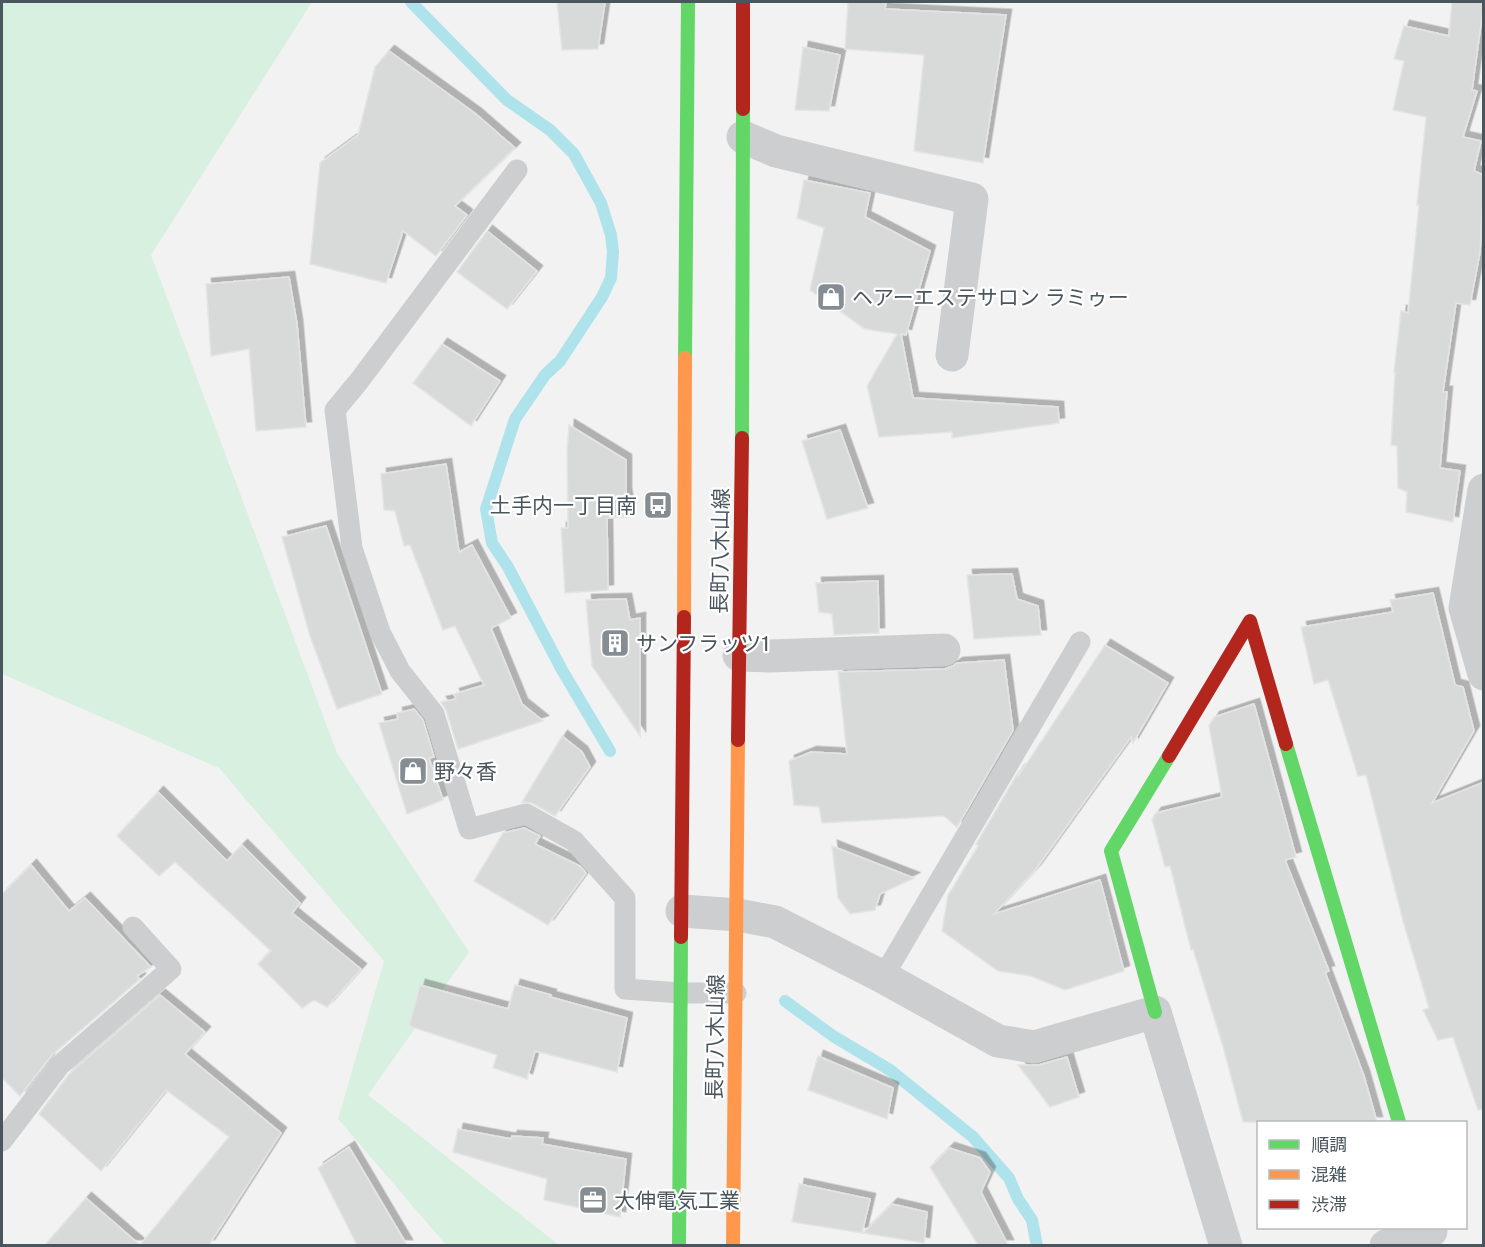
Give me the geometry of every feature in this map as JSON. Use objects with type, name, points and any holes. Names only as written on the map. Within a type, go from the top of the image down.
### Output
[{"type":"street","points":[[679,1245],[688,2]]},
{"type":"street","name":"長町八木山線","points":[[733,1245],[742,551],[743,2]]},
{"type":"street","points":[[743,137],[776,151],[972,199],[952,355]]},
{"type":"street","points":[[1484,490],[1465,608],[1484,674]]},
{"type":"street","points":[[1226,1245],[1155,1011],[1111,850],[1250,621],[1399,1121]]},
{"type":"street","points":[[739,655],[945,650]]},
{"type":"street","points":[[682,911],[738,915],[775,922],[883,977],[998,1041],[1034,1047],[1155,1011]]},
{"type":"street","points":[[1386,1245],[1432,1235]]},
{"type":"lane","points":[[517,170],[335,410],[352,548],[380,632],[400,671],[434,714],[469,829],[526,814],[574,841],[625,898],[625,989],[681,993],[736,993]]},
{"type":"lane","points":[[883,977],[1080,642]]},
{"type":"lane","points":[[2,1141],[60,1065],[171,969],[133,927]]},
{"type":"green space","points":[[2,2],[312,2],[151,255],[337,753],[469,952],[368,1095],[559,1245],[446,1245],[338,1119],[384,961],[219,768],[2,674]]},
{"type":"building","points":[[557,2],[605,2],[598,49],[562,50]]},
{"type":"building","points":[[848,2],[886,2],[885,9],[1006,15],[983,163],[914,151],[924,55],[845,49]]},
{"type":"building","points":[[1452,2],[1484,2],[1472,90],[1477,91],[1463,137],[1481,141],[1474,171],[1484,175],[1480,252],[1470,305],[1456,303],[1443,392],[1447,392],[1440,468],[1460,471],[1453,522],[1406,512],[1407,492],[1398,488],[1397,446],[1391,445],[1394,372],[1401,311],[1408,313],[1426,117],[1393,110],[1404,61],[1394,59],[1404,26],[1449,36]]},
{"type":"building","points":[[803,47],[840,55],[829,111],[795,110]]},
{"type":"building","points":[[389,51],[476,114],[515,148],[455,206],[467,215],[436,256],[403,231],[386,283],[310,264],[320,163],[358,135],[375,67]]},
{"type":"building","points":[[804,180],[870,193],[865,217],[930,251],[906,335],[901,334],[913,398],[1058,407],[1059,423],[952,438],[952,432],[879,437],[867,386],[897,334],[865,329],[810,290],[824,228],[797,218]]},
{"type":"building","points":[[487,231],[537,271],[507,309],[457,272]]},
{"type":"building","points":[[289,277],[297,324],[306,427],[256,431],[249,349],[211,356],[206,284]]},
{"type":"building","points":[[442,344],[500,381],[471,426],[413,383]]},
{"type":"building","points":[[569,425],[626,460],[626,493],[630,517],[607,518],[608,590],[565,593],[561,528],[568,528]]},
{"type":"building","points":[[840,430],[868,508],[827,519],[802,441]]},
{"type":"building","points":[[446,464],[459,552],[472,545],[511,618],[491,628],[522,704],[543,721],[458,749],[446,710],[441,702],[456,699],[454,694],[484,685],[455,626],[443,630],[410,545],[404,546],[395,511],[384,510],[381,474]]},
{"type":"building","points":[[326,526],[382,694],[337,709],[310,636],[282,537]]},
{"type":"building","points":[[1012,574],[1017,599],[1038,606],[1041,635],[974,639],[967,575]]},
{"type":"building","points":[[878,581],[879,633],[834,635],[832,614],[819,612],[816,583]]},
{"type":"building","points":[[1433,593],[1455,685],[1463,687],[1474,731],[1432,803],[1484,782],[1484,1109],[1478,1110],[1453,1037],[1438,1040],[1423,1010],[1429,1008],[1403,921],[1366,775],[1358,776],[1328,680],[1314,684],[1301,627],[1393,612],[1390,600]]},
{"type":"building","name":"サンフラッツ1","points":[[626,599],[630,620],[640,618],[640,736],[592,666],[586,600]]},
{"type":"building","points":[[1105,645],[1168,683],[1133,743],[1131,737],[1036,869],[994,914],[1100,880],[1124,971],[1065,990],[1031,976],[998,971],[942,931],[948,895],[978,846],[976,844],[1019,771],[1019,775]]},
{"type":"building","points":[[1004,660],[1013,730],[957,827],[944,816],[822,823],[819,807],[794,805],[789,761],[811,752],[847,754],[838,672],[945,669],[957,663]]},
{"type":"building","points":[[1254,704],[1296,857],[1285,860],[1329,971],[1325,972],[1364,1076],[1377,1121],[1243,1122],[1224,1050],[1193,949],[1191,950],[1170,866],[1165,867],[1152,819],[1156,813],[1222,797],[1209,726],[1214,717]]},
{"type":"building","points":[[414,709],[423,720],[434,757],[429,758],[443,800],[407,814],[379,723],[398,719],[397,713]]},
{"type":"building","points":[[562,736],[582,752],[590,767],[555,816],[532,803],[522,802]]},
{"type":"building","points":[[158,792],[227,861],[242,845],[300,903],[292,913],[361,969],[327,1007],[314,1000],[302,1008],[258,964],[271,951],[175,862],[159,876],[117,836]]},
{"type":"building","points":[[524,828],[540,836],[535,844],[580,866],[586,873],[548,925],[474,881],[503,833]]},
{"type":"building","points":[[832,846],[914,878],[880,894],[875,910],[850,914],[838,898]]},
{"type":"building","points":[[31,865],[69,911],[85,898],[151,967],[137,976],[140,979],[52,1055],[20,1096],[2,1078],[2,894]]},
{"type":"building","points":[[420,985],[508,1009],[515,985],[627,1018],[617,1072],[535,1051],[527,1079],[493,1068],[497,1055],[409,1026]]},
{"type":"building","points":[[160,995],[205,1032],[185,1054],[281,1133],[209,1245],[140,1245],[229,1137],[166,1090],[101,1171],[39,1114],[69,1074]]},
{"type":"building","points":[[818,1056],[893,1088],[887,1119],[808,1090]]},
{"type":"building","points":[[1067,1057],[1079,1097],[1050,1107],[1018,1065],[1039,1065]]},
{"type":"building","points":[[458,1129],[511,1139],[512,1136],[543,1138],[542,1144],[626,1159],[620,1217],[544,1200],[547,1179],[453,1152]]},
{"type":"building","points":[[349,1147],[407,1245],[357,1245],[318,1168]]},
{"type":"building","points":[[949,1148],[980,1158],[990,1172],[981,1192],[1008,1245],[978,1245],[930,1167]]},
{"type":"building","points":[[799,1184],[870,1199],[862,1233],[792,1222]]},
{"type":"building","points":[[86,1198],[140,1245],[45,1245]]},
{"type":"building","points":[[892,1204],[927,1212],[924,1243],[863,1233]]},
{"type":"waterway","points":[[411,2],[507,100],[550,130],[574,154],[601,203],[611,235],[613,252],[611,278],[602,297],[560,361],[545,375],[515,419],[486,509],[492,543],[508,567],[562,670],[610,751]]},
{"type":"waterway","points":[[785,1001],[833,1036],[890,1070],[973,1137],[1009,1178],[1018,1199],[1032,1220],[1037,1246]]},
{"type":"traffic: fast","points":[[685,358],[688,2]]},
{"type":"traffic: fast","points":[[742,438],[743,109]]},
{"type":"traffic: fast","points":[[1286,744],[1399,1121]]},
{"type":"traffic: fast","points":[[1155,1012],[1111,851],[1169,756]]},
{"type":"traffic: fast","points":[[679,1246],[681,937]]},
{"type":"traffic: slow","points":[[684,617],[685,358]]},
{"type":"traffic: slow","points":[[733,1246],[738,740]]},
{"type":"traffic: jam","points":[[743,2],[743,109]]},
{"type":"traffic: jam","points":[[738,740],[742,438]]},
{"type":"traffic: jam","points":[[681,937],[684,617]]},
{"type":"traffic: jam","points":[[1169,756],[1250,621],[1286,744]]},
{"type":"place","name":"ヘアーエステサロン ラミゥー","points":[[831,297]]},
{"type":"place","name":"土手内一丁目南","points":[[658,505]]},
{"type":"place","name":"サンフラッツ1","points":[[615,643]]},
{"type":"place","name":"野々香","points":[[413,771]]},
{"type":"place","name":"大伸電気工業","points":[[593,1200]]}]
